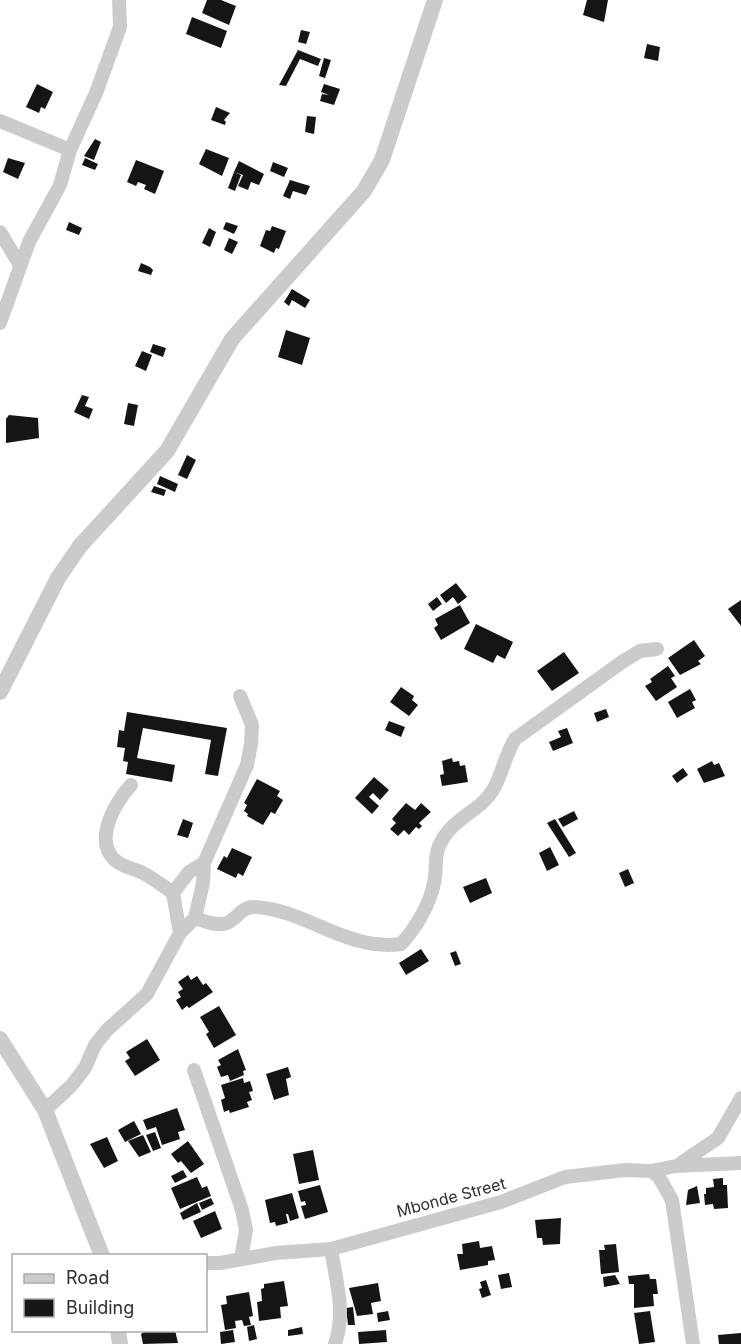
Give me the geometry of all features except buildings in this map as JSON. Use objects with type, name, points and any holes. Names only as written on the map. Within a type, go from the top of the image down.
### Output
[{"type":"street","points":[[0,322],[29,242],[60,185],[70,150],[96,93],[120,27],[119,0]]},
{"type":"street","points":[[0,692],[58,578],[80,546],[167,451],[232,339],[364,191],[382,159],[435,0]]},
{"type":"street","points":[[0,121],[70,150]]},
{"type":"street","points":[[0,232],[20,265]]},
{"type":"street","points":[[195,918],[211,923],[227,923],[246,908],[255,907],[274,910],[353,939],[378,945],[401,944],[420,918],[434,885],[438,849],[443,839],[459,818],[485,800],[494,789],[506,755],[515,739],[622,662],[640,651],[657,649]]},
{"type":"street","points":[[45,1110],[71,1086],[85,1068],[95,1045],[107,1030],[147,994],[180,933],[195,918],[203,883],[204,863],[247,765],[252,725],[240,696]]},
{"type":"street","points":[[131,785],[118,799],[108,819],[107,843],[111,856],[119,864],[154,878],[173,893],[180,933]]},
{"type":"street","points":[[173,893],[189,872],[204,863]]},
{"type":"street","points":[[0,1040],[45,1110],[73,1175],[101,1254]]},
{"type":"street","points":[[194,1070],[242,1210],[246,1230],[241,1259]]},
{"type":"street","points":[[676,1166],[692,1158],[718,1138],[741,1098]]},
{"type":"street","name":"Mbonde Street","points":[[207,1263],[331,1249],[501,1202],[565,1177],[625,1170],[651,1171],[676,1166],[741,1162]]},
{"type":"street","points":[[651,1171],[663,1182],[672,1200],[693,1344]]},
{"type":"street","points":[[331,1249],[341,1297],[341,1322],[336,1344]]}]
